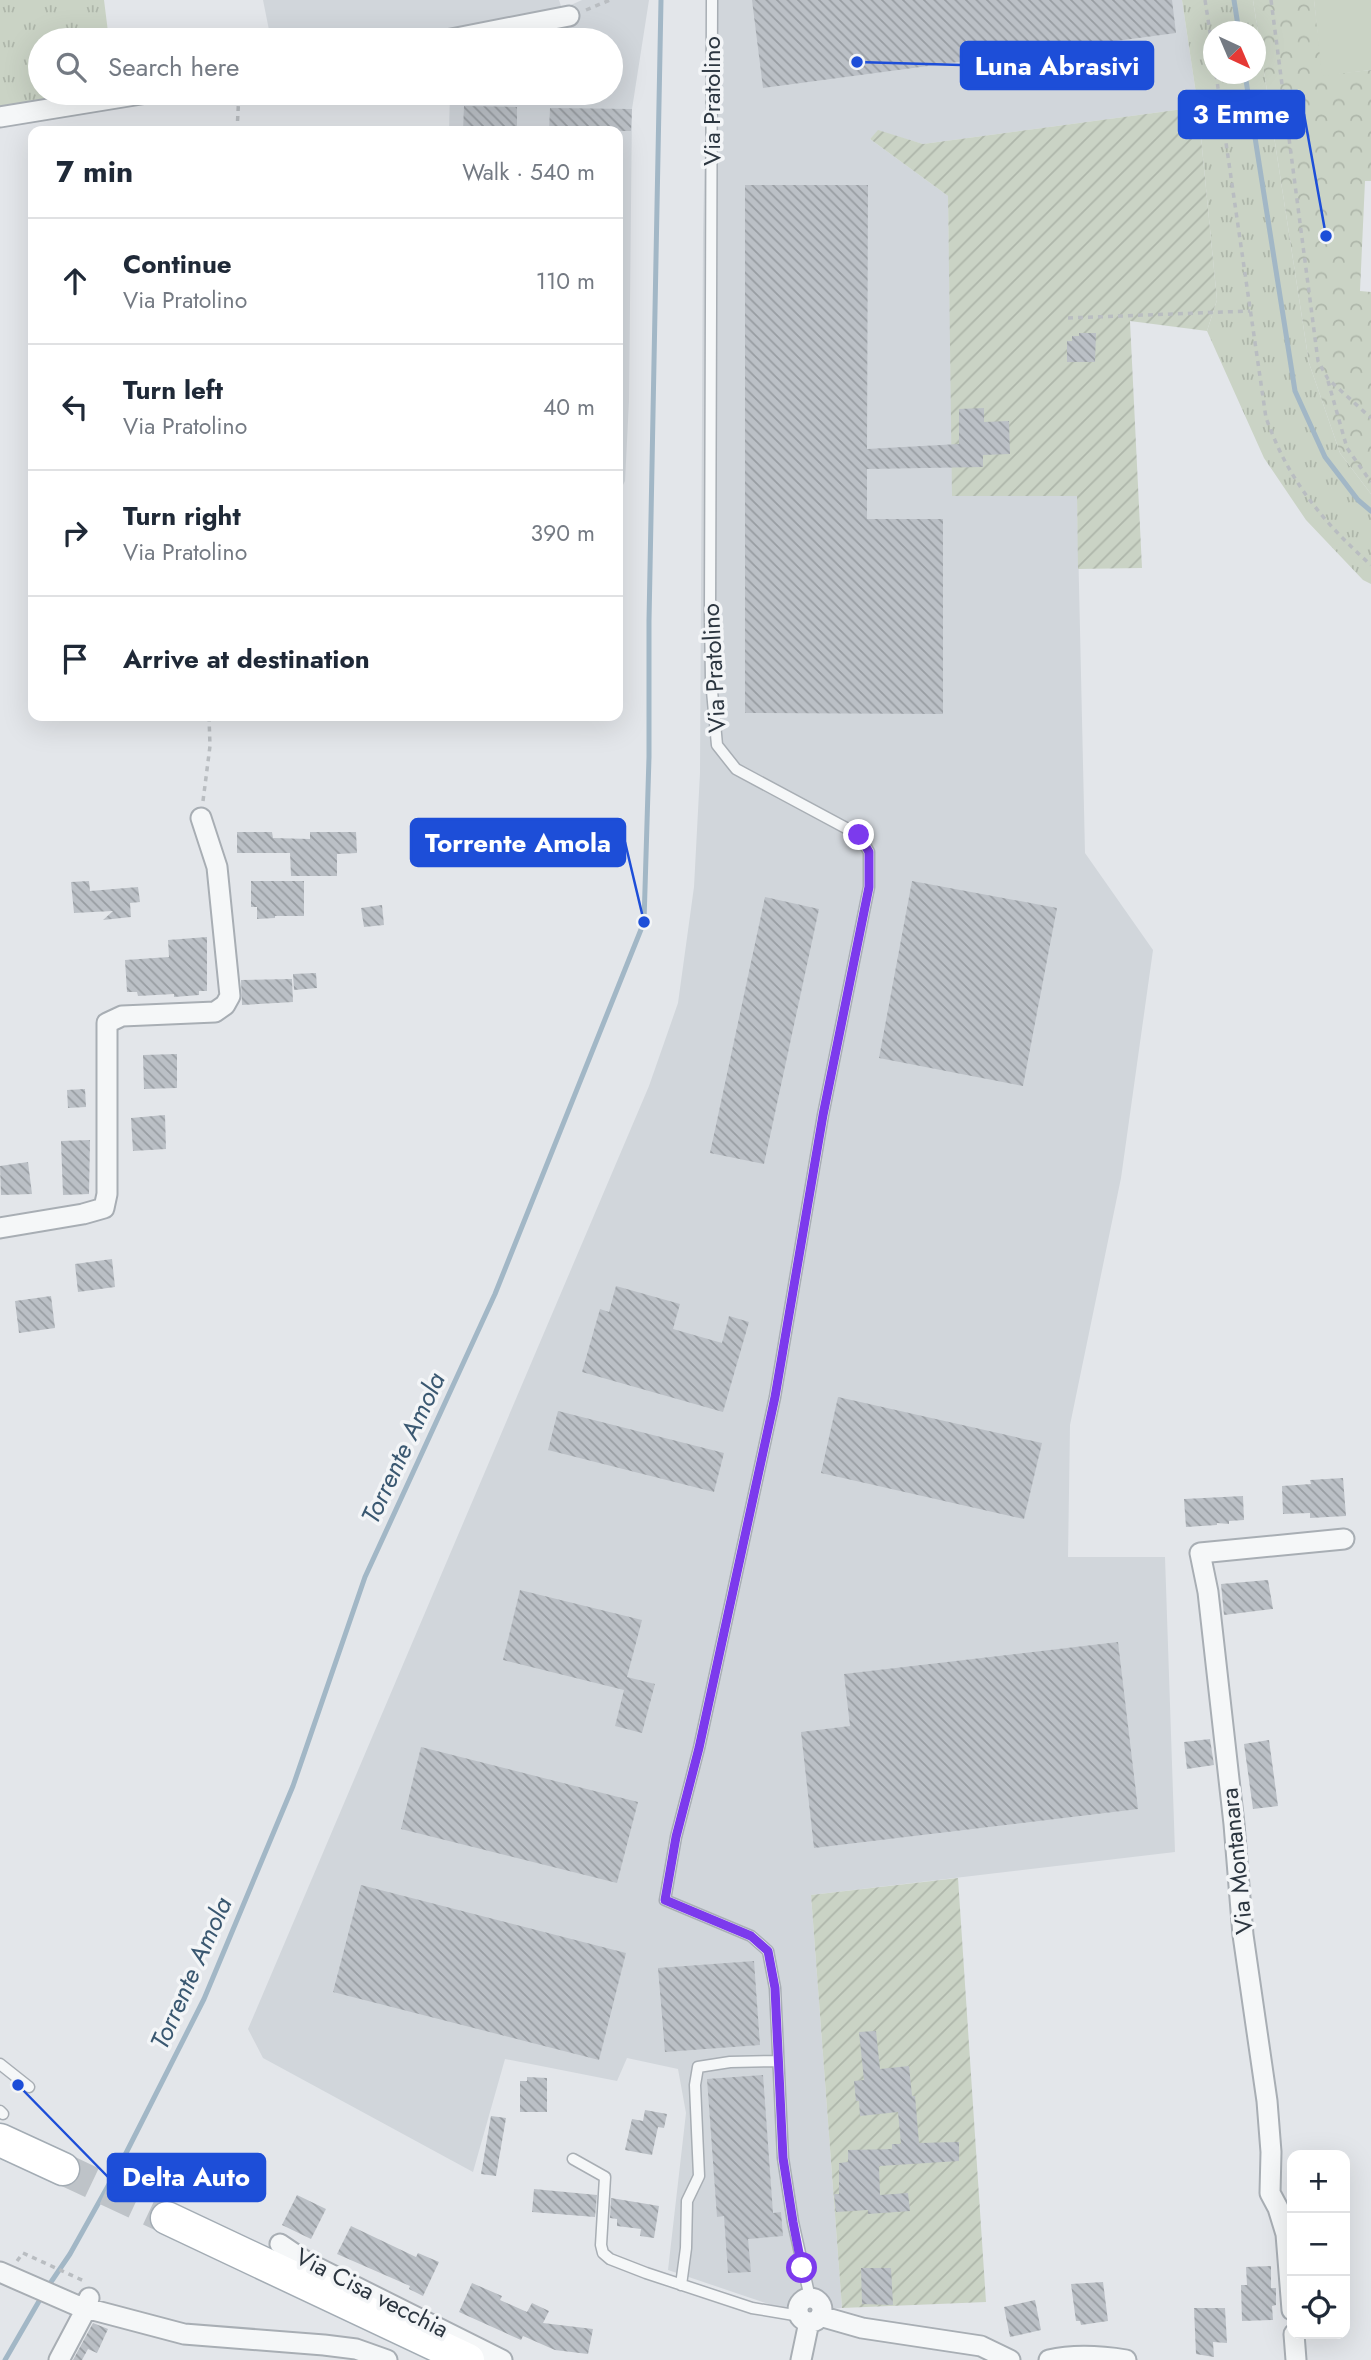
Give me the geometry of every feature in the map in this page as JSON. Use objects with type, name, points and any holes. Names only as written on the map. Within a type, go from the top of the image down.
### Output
[{"type":"main road","points":[[1,2121],[63,2169]]},
{"type":"main road","points":[[167,2218],[468,2360]]},
{"type":"street","points":[[508,28],[569,16]]},
{"type":"street","points":[[0,117],[74,105]]},
{"type":"street","points":[[0,1228],[104,1208],[107,1194],[107,1023],[122,1016],[215,1012],[225,1005],[230,996],[217,866],[201,818]]},
{"type":"street","name":"Via Montanara","points":[[1289,2276],[1286,2234],[1270,2193],[1267,2101],[1243,1935],[1233,1811],[1208,1592],[1200,1553],[1344,1539]]},
{"type":"street","name":"Via Cisa vecchia","points":[[280,2245],[308,2263],[502,2360]]},
{"type":"street","points":[[6,2272],[84,2304],[184,2334],[356,2349],[387,2360]]},
{"type":"street","points":[[810,2298],[799,2304],[809,2318],[981,2346],[1010,2360]]},
{"type":"street","points":[[59,2360],[84,2304]]},
{"type":"street","points":[[801,2360],[809,2318]]},
{"type":"street","points":[[1294,2339],[1296,2360]]},
{"type":"street","points":[[1049,2360],[1065,2356],[1126,2360]]},
{"type":"lane","name":"Via Pratolino","points":[[712,0],[710,627],[711,680],[718,745],[736,769],[859,835],[869,852],[869,887],[823,1115],[775,1397],[699,1748],[676,1837],[665,1900],[751,1936],[768,1951],[775,1988],[783,2158],[793,2222],[810,2298]]},
{"type":"lane","points":[[681,2285],[686,2248],[687,2201],[699,2176],[695,2085],[698,2067],[730,2062],[778,2061]]},
{"type":"lane","points":[[0,2064],[29,2087]]},
{"type":"lane","points":[[573,2159],[605,2177],[601,2245],[603,2253],[610,2259],[752,2308],[809,2318]]},
{"type":"path","points":[[569,16],[610,0]]},
{"type":"path","points":[[1205,0],[1208,21]]},
{"type":"path","points":[[1271,0],[1313,339],[1318,361],[1328,379],[1347,448],[1371,482]]},
{"type":"path","points":[[1217,84],[1266,418],[1286,463],[1313,504],[1337,534],[1371,565]]},
{"type":"path","points":[[237,126],[238,105]]},
{"type":"path","points":[[1068,318],[1250,311]]},
{"type":"path","points":[[1328,379],[1371,418]]},
{"type":"path","points":[[201,818],[210,746],[209,721]]},
{"type":"path","points":[[6,2272],[23,2253],[92,2285],[84,2304]]},
{"type":"shaded area","points":[[263,0],[559,0],[562,9],[582,0],[649,0],[632,109],[629,401],[623,485],[623,126],[449,126],[450,105],[623,105],[623,28],[269,28]]},
{"type":"shaded area","points":[[708,0],[1182,0],[1198,107],[923,144],[878,131],[870,139],[948,196],[953,496],[1077,496],[1085,853],[1153,950],[1121,1178],[1070,1425],[1068,1557],[1165,1557],[1175,1852],[811,1895],[842,2308],[789,2311],[668,2270],[686,2113],[678,2069],[627,2058],[617,2081],[505,2059],[473,2172],[263,2058],[248,2029],[649,1086],[678,1003],[694,887],[700,773],[703,233]]},
{"type":"green space","points":[[0,0],[104,0],[108,28],[28,28],[28,102],[0,107]]},
{"type":"green space","points":[[1182,0],[1253,0],[1256,21],[1203,21],[1203,84],[1266,84],[1309,363],[1340,453],[1371,494],[1371,584],[1363,580],[1306,520],[1264,458],[1207,331],[1217,300],[1198,107]]},
{"type":"green space","points":[[1253,0],[1314,0],[1323,75],[1371,70],[1371,181],[1365,181],[1360,291],[1371,292],[1371,494],[1340,453],[1309,363],[1266,84],[1266,21],[1256,21]]},
{"type":"green space","points":[[1314,0],[1371,0],[1371,70],[1322,76]]},
{"type":"green space","points":[[1198,107],[1217,300],[1207,331],[1130,321],[1142,568],[1078,569],[1077,496],[952,496],[948,196],[870,139],[878,130],[923,144]]},
{"type":"green space","points":[[958,1878],[986,2302],[842,2308],[811,1895]]},
{"type":"building","points":[[752,0],[1172,0],[1176,33],[763,88]]},
{"type":"building","points":[[464,106],[517,107],[517,126],[463,126]]},
{"type":"building","points":[[550,108],[632,109],[631,131],[623,131],[623,126],[549,126]]},
{"type":"building","points":[[745,185],[868,185],[867,449],[959,444],[959,409],[984,408],[984,422],[1009,421],[1010,454],[983,455],[983,467],[867,469],[867,519],[943,519],[943,714],[745,713]]},
{"type":"building","points":[[1079,333],[1096,333],[1095,362],[1067,362],[1067,341],[1072,341],[1072,336],[1079,336]]},
{"type":"building","points":[[237,832],[272,832],[273,838],[310,839],[310,832],[356,832],[357,853],[337,854],[337,876],[291,876],[290,853],[237,853]]},
{"type":"building","points":[[89,881],[90,891],[138,887],[140,902],[130,903],[131,917],[103,920],[113,911],[74,913],[71,882]]},
{"type":"building","points":[[251,881],[304,881],[304,916],[257,919],[257,907],[251,907]]},
{"type":"building","points":[[912,881],[1057,908],[1023,1086],[879,1058]]},
{"type":"building","points":[[765,897],[819,909],[764,1164],[710,1153]]},
{"type":"building","points":[[382,905],[384,925],[364,927],[361,908]]},
{"type":"building","points":[[207,937],[207,991],[199,991],[199,995],[174,997],[174,994],[138,996],[137,992],[127,992],[125,960],[169,957],[168,940]]},
{"type":"building","points":[[316,973],[317,988],[294,990],[293,974]]},
{"type":"building","points":[[292,979],[293,1002],[242,1005],[241,980]]},
{"type":"building","points":[[177,1054],[177,1088],[144,1089],[143,1055]]},
{"type":"building","points":[[85,1089],[86,1107],[68,1108],[67,1090]]},
{"type":"building","points":[[165,1115],[166,1149],[133,1151],[131,1118]]},
{"type":"building","points":[[90,1140],[89,1194],[63,1195],[61,1141]]},
{"type":"building","points":[[28,1162],[32,1194],[1,1195],[0,1166]]},
{"type":"building","points":[[112,1259],[115,1287],[78,1292],[75,1264]]},
{"type":"building","points":[[616,1286],[680,1304],[673,1329],[722,1343],[729,1316],[749,1322],[723,1412],[582,1372],[600,1309],[609,1312]]},
{"type":"building","points":[[51,1296],[55,1328],[19,1333],[15,1301]]},
{"type":"building","points":[[838,1397],[1042,1443],[1024,1519],[821,1473]]},
{"type":"building","points":[[558,1411],[724,1453],[714,1492],[548,1450]]},
{"type":"building","points":[[1343,1478],[1346,1516],[1310,1518],[1310,1513],[1283,1514],[1282,1486],[1311,1484],[1310,1480]]},
{"type":"building","points":[[1243,1496],[1244,1520],[1229,1521],[1229,1524],[1186,1527],[1184,1499]]},
{"type":"building","points":[[1268,1580],[1273,1609],[1224,1615],[1221,1584]]},
{"type":"building","points":[[520,1590],[642,1620],[627,1677],[655,1684],[642,1733],[615,1726],[624,1690],[503,1660]]},
{"type":"building","points":[[1118,1642],[1138,1809],[814,1848],[801,1732],[850,1726],[844,1674]]},
{"type":"building","points":[[1210,1739],[1214,1765],[1187,1769],[1184,1742]]},
{"type":"building","points":[[1269,1740],[1278,1806],[1253,1809],[1244,1744]]},
{"type":"building","points":[[421,1747],[638,1802],[617,1883],[401,1829]]},
{"type":"building","points":[[361,1885],[626,1953],[599,2060],[333,1992]]},
{"type":"building","points":[[754,1961],[760,2045],[665,2052],[658,1968]]},
{"type":"building","points":[[876,2031],[880,2069],[909,2066],[919,2143],[959,2142],[959,2161],[879,2166],[880,2195],[908,2193],[910,2211],[868,2214],[868,2210],[836,2212],[834,2194],[839,2194],[839,2163],[848,2162],[848,2150],[892,2149],[892,2144],[901,2144],[898,2112],[860,2116],[859,2101],[856,2101],[854,2081],[864,2080],[859,2032]]},
{"type":"building","points":[[763,2075],[773,2213],[781,2212],[783,2236],[748,2239],[751,2272],[728,2273],[724,2216],[717,2217],[707,2079]]},
{"type":"building","points":[[527,2077],[547,2078],[547,2112],[520,2112],[520,2081],[527,2081]]},
{"type":"building","points":[[645,2110],[667,2114],[664,2128],[658,2127],[652,2155],[625,2150],[632,2119],[643,2121]]},
{"type":"building","points":[[491,2116],[506,2118],[496,2176],[481,2174]]},
{"type":"building","points":[[534,2189],[597,2195],[595,2217],[532,2212]]},
{"type":"building","points":[[297,2195],[326,2209],[311,2239],[282,2225]]},
{"type":"building","points":[[611,2198],[659,2206],[654,2238],[640,2236],[641,2229],[617,2226],[617,2219],[610,2218]]},
{"type":"building","points":[[351,2226],[416,2257],[418,2253],[439,2262],[423,2296],[409,2289],[410,2286],[337,2254]]},
{"type":"building","points":[[1271,2266],[1271,2288],[1276,2288],[1276,2305],[1272,2306],[1273,2320],[1242,2321],[1241,2285],[1247,2285],[1246,2267]]},
{"type":"building","points":[[861,2268],[891,2268],[893,2305],[862,2304]]},
{"type":"building","points":[[1103,2282],[1108,2321],[1081,2325],[1080,2321],[1076,2321],[1071,2284]]},
{"type":"building","points":[[472,2283],[502,2296],[500,2300],[527,2312],[532,2303],[549,2311],[543,2323],[593,2329],[588,2354],[555,2350],[523,2336],[521,2340],[459,2312]]},
{"type":"building","points":[[1035,2300],[1041,2330],[1010,2337],[1004,2307]]},
{"type":"building","points":[[1194,2308],[1225,2308],[1227,2343],[1213,2342],[1214,2357],[1196,2354]]},
{"type":"building","points":[[93,2323],[108,2329],[97,2353],[88,2349],[82,2360],[73,2360]]},
{"type":"waterway","name":"Torrente Amola","points":[[47,2288],[70,2254],[122,2161],[204,1999],[293,1786],[365,1577],[495,1294],[644,922],[661,0]]},
{"type":"waterway","points":[[1234,0],[1237,21]]},
{"type":"waterway","points":[[1247,84],[1295,391],[1325,457],[1358,500],[1371,511]]},
{"type":"waterway","name":"Torrente Amola","points":[[5,2360],[42,2296]]},
{"type":"tunnel","points":[[63,2169],[167,2218]]},
{"type":"place","name":"Luna Abrasivi","points":[[857,62]]},
{"type":"place","name":"3 Emme","points":[[1326,236]]},
{"type":"place","name":"Torrente Amola","points":[[644,922]]},
{"type":"place","name":"Delta Auto","points":[[18,2085]]},
{"type":"route","points":[[802,2268],[783,2158],[775,1988],[768,1951],[751,1936],[665,1900],[676,1837],[699,1748],[775,1397],[823,1115],[869,887],[869,852],[859,835]]}]
